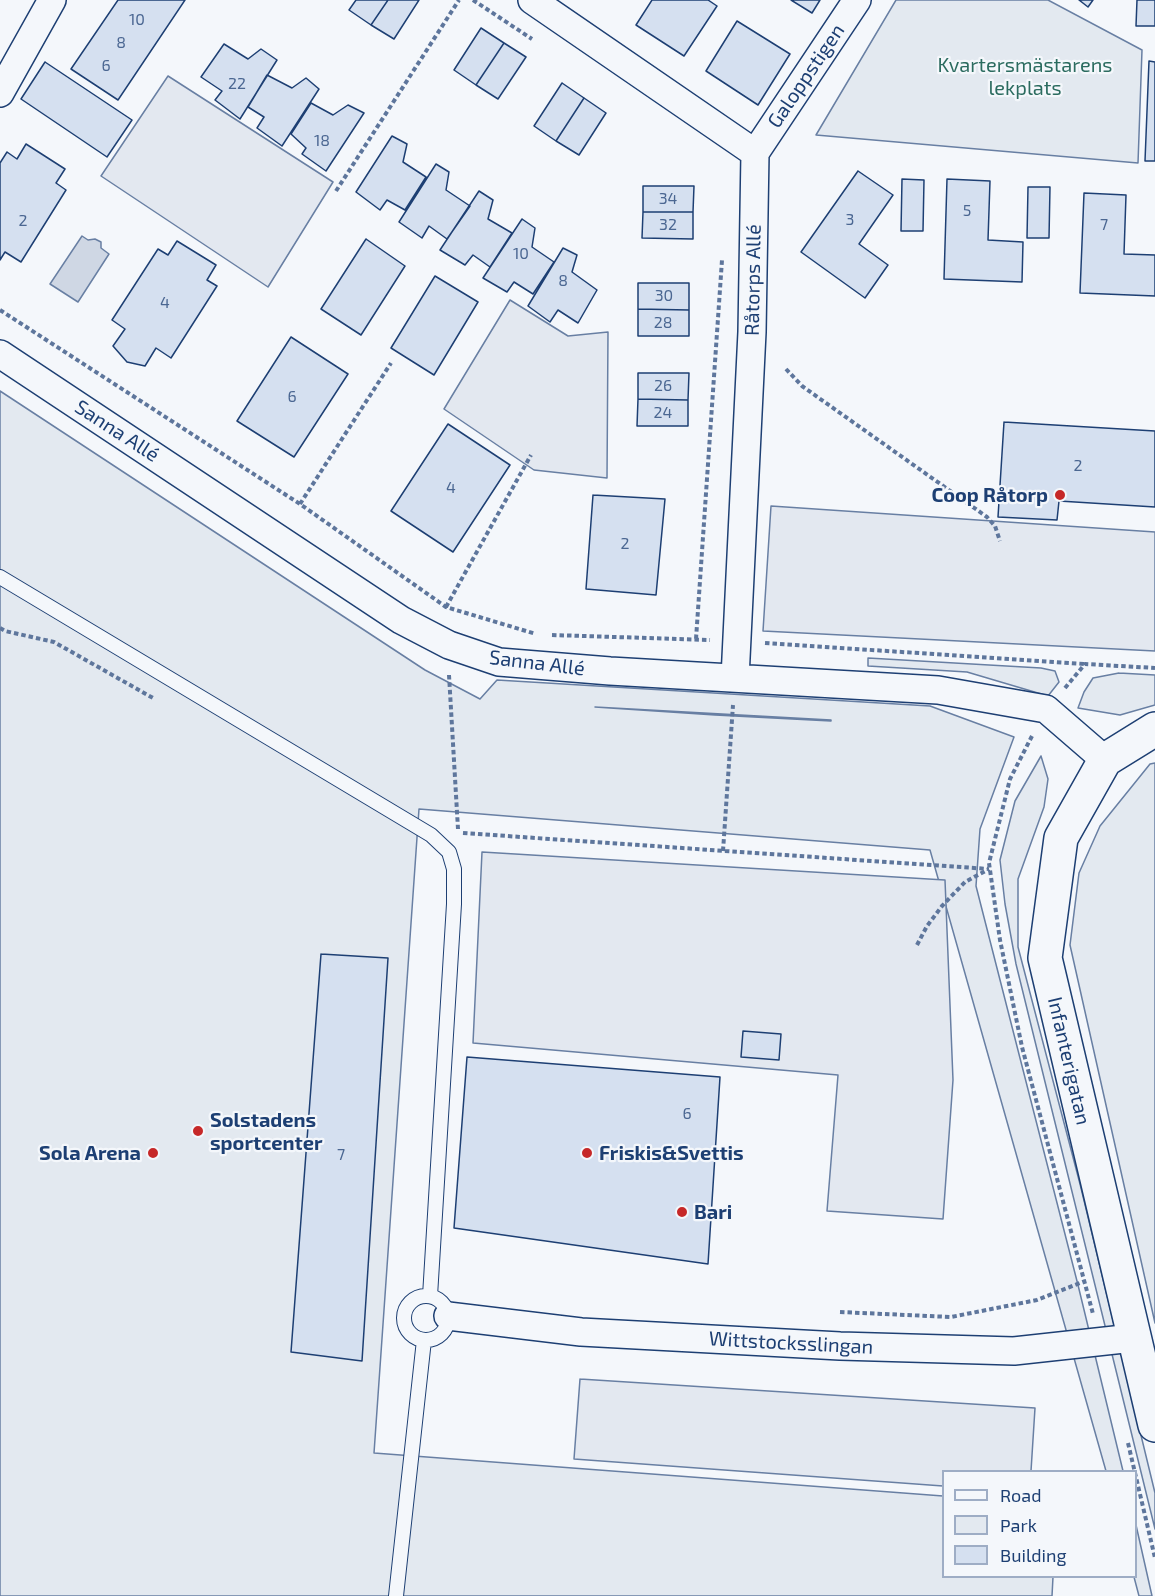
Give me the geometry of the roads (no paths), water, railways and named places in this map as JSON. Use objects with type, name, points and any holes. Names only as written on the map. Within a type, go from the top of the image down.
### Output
[{"type":"street","points":[[0,93],[52,0]]},
{"type":"street","points":[[531,0],[755,153]]},
{"type":"street","name":"Galoppstigen","points":[[755,153],[857,0]]},
{"type":"street","name":"Råtorps Allé","points":[[735,678],[752,332],[755,153]]},
{"type":"street","name":"Sanna Allé","points":[[0,354],[401,620],[449,645],[498,662],[610,671],[938,690],[1046,709],[1105,760]]},
{"type":"street","name":"Infanterigatan","points":[[1155,729],[1105,760],[1061,838],[1045,958],[1155,1425]]},
{"type":"street","name":"Wittstocksslingan","points":[[448,1316],[581,1332],[863,1347],[1014,1351],[1133,1338]]},
{"type":"lane","points":[[0,577],[430,835],[448,852],[454,869],[454,904],[430,1296]]},
{"type":"lane","points":[[430,1296],[443,1303],[448,1316],[445,1330],[440,1336],[424,1340],[407,1330],[404,1316],[405,1308],[416,1298],[430,1296]]},
{"type":"lane","points":[[396,1596],[424,1340]]},
{"type":"place","name":"Coop Råtorp","points":[[1060,495]]},
{"type":"place","name":"Solstadens sportcenter","points":[[198,1131]]},
{"type":"place","name":"Sola Arena","points":[[153,1153]]},
{"type":"place","name":"Friskis&Svettis","points":[[587,1153]]},
{"type":"place","name":"Bari","points":[[682,1212]]},
{"type":"park label","name":"Kvartersmästarens lekplats","points":[[1025,76]]}]
